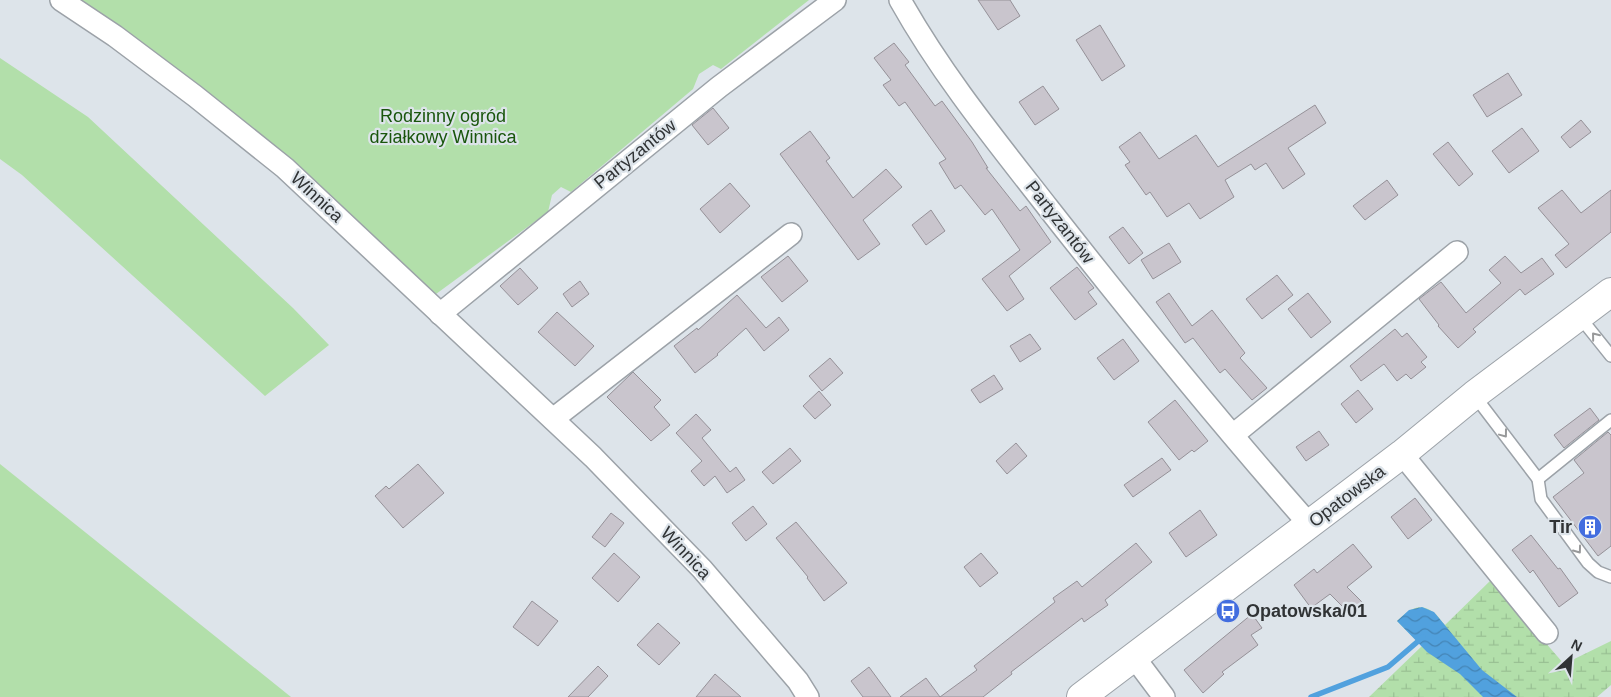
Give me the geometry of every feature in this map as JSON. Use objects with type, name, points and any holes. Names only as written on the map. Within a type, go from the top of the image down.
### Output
[{"type":"street","name":"Winnica","points":[[61,0],[115,36],[196,96],[285,168],[389,264],[594,457],[702,569],[798,681],[808,697]]},
{"type":"street","name":"Partyzantów","points":[[440,314],[719,87],[835,0]]},
{"type":"street","name":"Partyzantów","points":[[908,3],[924,42],[956,88],[1101,276],[1309,524]]},
{"type":"street","points":[[553,418],[790,234]]},
{"type":"street","points":[[1233,435],[1458,252]]},
{"type":"street","name":"Opatowska","points":[[1081,697],[1402,454],[1474,395],[1611,292]]},
{"type":"street","points":[[1402,454],[1548,633]]},
{"type":"street","points":[[1134,657],[1164,697]]},
{"type":"lane","points":[[1579,316],[1611,356]]},
{"type":"lane","points":[[1474,395],[1538,479],[1541,500],[1588,563],[1598,572],[1611,577]]},
{"type":"lane","points":[[1538,479],[1611,420]]},
{"type":"green space","name":"Rodzinny ogród działkowy Winnica","points":[[72,0],[809,0],[721,69],[713,65],[699,74],[693,89],[571,192],[561,187],[552,195],[548,212],[436,294],[292,161]]},
{"type":"green space","points":[[0,58],[88,117],[293,308],[329,345],[265,396],[22,175],[0,159]]},
{"type":"green space","points":[[0,464],[291,697],[0,697]]},
{"type":"green space","points":[[1491,580],[1564,664],[1611,641],[1611,685],[1597,697],[1369,697],[1422,646],[1397,621],[1409,611],[1423,607],[1435,613],[1445,625]]},
{"type":"water","points":[[1422,607],[1434,612],[1482,670],[1517,697],[1483,697],[1460,674],[1427,652],[1397,621],[1409,610]]},
{"type":"building","points":[[978,0],[1010,0],[1020,16],[998,30]]},
{"type":"building","points":[[1100,25],[1125,66],[1102,81],[1076,40]]},
{"type":"building","points":[[894,43],[909,62],[905,65],[935,106],[942,101],[972,142],[988,168],[986,168],[1020,211],[1026,206],[1051,242],[1009,276],[1024,299],[1007,311],[982,279],[1020,250],[992,209],[985,215],[961,185],[955,189],[939,163],[946,159],[905,102],[899,106],[883,85],[891,80],[874,58]]},
{"type":"building","points":[[1508,73],[1522,95],[1487,117],[1473,95]]},
{"type":"building","points":[[1043,86],[1059,109],[1035,125],[1019,102]]},
{"type":"building","points":[[1315,105],[1326,123],[1288,148],[1305,174],[1283,189],[1266,163],[1255,170],[1251,164],[1225,180],[1234,197],[1200,219],[1189,203],[1167,217],[1150,192],[1146,195],[1125,165],[1130,162],[1119,147],[1140,132],[1159,159],[1196,135],[1218,167]]},
{"type":"building","points":[[713,108],[729,128],[708,145],[692,125]]},
{"type":"building","points":[[1581,120],[1591,132],[1570,148],[1561,137]]},
{"type":"building","points":[[1522,128],[1539,151],[1509,173],[1492,151]]},
{"type":"building","points":[[810,131],[830,158],[826,161],[853,198],[886,169],[902,187],[863,220],[880,244],[858,260],[780,154]]},
{"type":"building","points":[[1448,142],[1473,174],[1459,186],[1433,154]]},
{"type":"building","points":[[1387,180],[1398,195],[1365,220],[1353,206]]},
{"type":"building","points":[[730,183],[750,206],[720,233],[700,209]]},
{"type":"building","points":[[1562,190],[1581,213],[1611,190],[1611,232],[1566,268],[1555,255],[1569,244],[1538,208]]},
{"type":"building","points":[[931,210],[945,231],[926,245],[912,225]]},
{"type":"building","points":[[1123,227],[1143,253],[1129,264],[1109,237]]},
{"type":"building","points":[[1169,243],[1181,262],[1153,279],[1141,260]]},
{"type":"building","points":[[788,256],[808,281],[782,302],[761,277]]},
{"type":"building","points":[[1505,256],[1521,273],[1542,258],[1554,274],[1525,295],[1520,289],[1473,329],[1476,332],[1458,348],[1438,326],[1419,299],[1441,282],[1466,313],[1501,283],[1489,270]]},
{"type":"building","points":[[1077,267],[1094,288],[1088,292],[1097,304],[1075,320],[1050,288]]},
{"type":"building","points":[[520,268],[538,288],[518,305],[500,286]]},
{"type":"building","points":[[1277,275],[1293,295],[1262,319],[1246,299]]},
{"type":"building","points":[[580,281],[589,294],[572,307],[563,294]]},
{"type":"building","points":[[1169,293],[1192,326],[1212,310],[1245,353],[1240,358],[1267,388],[1252,400],[1225,369],[1220,373],[1193,338],[1185,343],[1156,302]]},
{"type":"building","points":[[1308,293],[1331,322],[1311,338],[1288,309]]},
{"type":"building","points":[[737,295],[766,328],[779,317],[789,330],[764,351],[746,328],[718,355],[695,373],[674,346],[697,328],[698,330]]},
{"type":"building","points":[[557,312],[594,346],[575,366],[538,332]]},
{"type":"building","points":[[1395,329],[1402,337],[1407,333],[1427,357],[1421,362],[1426,367],[1411,379],[1406,374],[1397,381],[1384,364],[1361,381],[1350,366]]},
{"type":"building","points":[[1030,334],[1041,349],[1020,362],[1010,346]]},
{"type":"building","points":[[1123,339],[1139,361],[1114,380],[1097,358]]},
{"type":"building","points":[[830,358],[843,373],[822,391],[809,376]]},
{"type":"building","points":[[633,372],[661,400],[654,407],[670,425],[651,441],[607,397]]},
{"type":"building","points":[[994,375],[1003,389],[980,403],[971,390]]},
{"type":"building","points":[[1358,390],[1373,409],[1356,423],[1341,404]]},
{"type":"building","points":[[819,391],[831,405],[815,419],[803,406]]},
{"type":"building","points":[[1175,400],[1208,441],[1194,452],[1192,450],[1179,460],[1148,422]]},
{"type":"building","points":[[1590,408],[1599,420],[1564,448],[1554,435]]},
{"type":"building","points":[[696,414],[711,430],[702,438],[730,472],[736,467],[745,480],[727,493],[715,476],[704,486],[691,471],[702,461],[676,433]]},
{"type":"building","points":[[1319,431],[1329,445],[1306,461],[1296,447]]},
{"type":"building","points":[[1608,432],[1611,435],[1611,546],[1598,556],[1553,497],[1584,473],[1574,460]]},
{"type":"building","points":[[1016,443],[1027,456],[1007,474],[996,461]]},
{"type":"building","points":[[790,448],[801,461],[773,484],[762,472]]},
{"type":"building","points":[[1162,458],[1171,470],[1133,497],[1124,485]]},
{"type":"building","points":[[418,464],[444,493],[403,528],[375,496],[386,486],[389,489]]},
{"type":"building","points":[[1415,498],[1432,520],[1408,539],[1391,517]]},
{"type":"building","points":[[753,506],[767,524],[746,541],[732,523]]},
{"type":"building","points":[[1200,510],[1217,535],[1186,557],[1169,533]]},
{"type":"building","points":[[611,513],[624,523],[605,547],[592,537]]},
{"type":"building","points":[[796,522],[847,583],[824,601],[808,577],[776,538]]},
{"type":"building","points":[[1531,535],[1558,569],[1560,568],[1578,593],[1559,607],[1533,570],[1530,573],[1512,550]]},
{"type":"building","points":[[1136,543],[1152,562],[1105,600],[1108,605],[1084,622],[1082,618],[1011,672],[1012,674],[983,697],[940,697],[977,670],[974,666],[1055,602],[1053,598],[1077,581],[1082,587]]},
{"type":"building","points":[[1353,544],[1372,567],[1347,587],[1362,602],[1350,614],[1330,594],[1311,608],[1294,585],[1314,569],[1317,573]]},
{"type":"building","points":[[614,553],[640,577],[618,602],[592,578]]},
{"type":"building","points":[[981,553],[998,573],[980,587],[964,567]]},
{"type":"building","points":[[532,601],[558,621],[538,646],[513,627]]},
{"type":"building","points":[[1252,614],[1262,628],[1251,635],[1258,645],[1222,672],[1224,674],[1203,693],[1184,670]]},
{"type":"building","points":[[658,623],[680,643],[659,665],[637,645]]},
{"type":"building","points":[[598,666],[608,676],[588,697],[568,697]]},
{"type":"building","points":[[869,667],[891,697],[863,697],[851,681]]},
{"type":"building","points":[[715,674],[741,697],[696,697]]},
{"type":"building","points":[[926,678],[940,697],[900,697]]},
{"type":"waterway","points":[[1311,697],[1388,667],[1423,637]]},
{"type":"place","name":"Tir","points":[[1590,527]]},
{"type":"place","name":"Opatowska/01","points":[[1228,611]]}]
